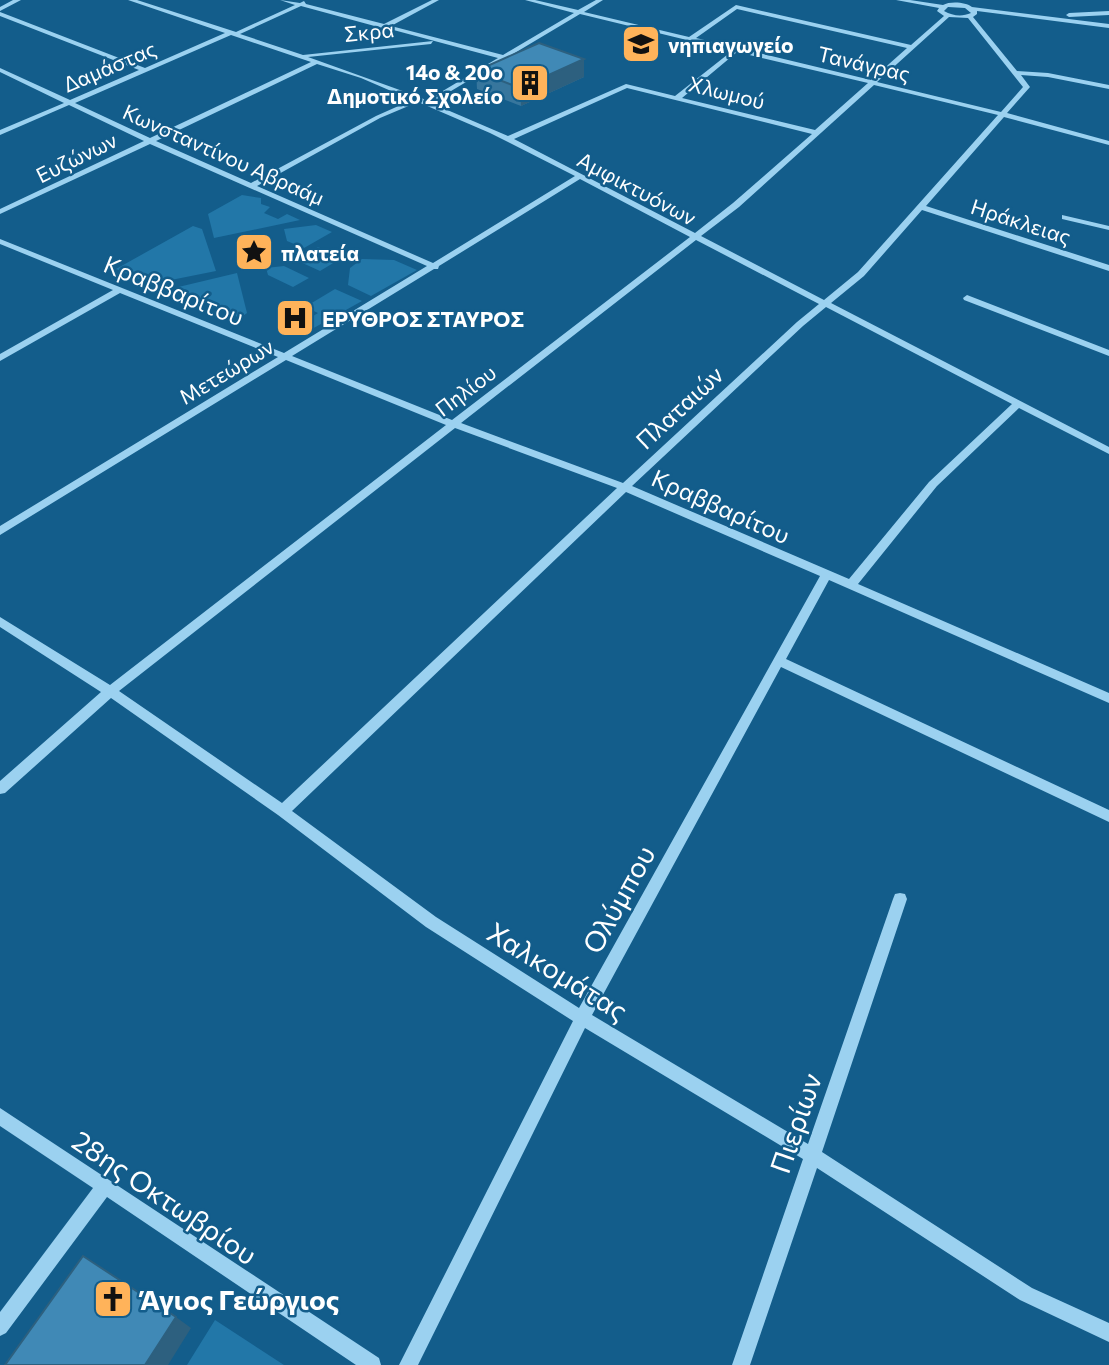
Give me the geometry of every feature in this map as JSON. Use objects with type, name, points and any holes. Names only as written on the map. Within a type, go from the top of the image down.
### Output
[{"type":"street","points":[[0,11],[18,0]]},
{"type":"street","name":"Αμφικτυόνων","points":[[131,0],[303,55],[424,100],[508,139],[695,239],[1109,450]]},
{"type":"street","points":[[283,0],[504,57]]},
{"type":"street","name":"Δαμάστας","points":[[0,134],[145,69],[311,0]]},
{"type":"street","points":[[384,27],[436,0]]},
{"type":"street","name":"Τανάγρας","points":[[528,0],[1005,115],[1109,143]]},
{"type":"street","points":[[253,186],[378,117],[424,100],[504,57],[600,0]]},
{"type":"street","points":[[900,0],[945,11],[1045,17],[1109,26]]},
{"type":"street","points":[[945,11],[957,2],[972,13],[1017,73],[1052,75],[1109,87]]},
{"type":"street","points":[[1102,6],[1109,12]]},
{"type":"street","points":[[689,40],[736,7],[911,47]]},
{"type":"street","points":[[0,11],[145,69]]},
{"type":"street","name":"Πηλίου","points":[[0,789],[110,691],[695,239],[873,83],[945,11]]},
{"type":"street","points":[[1045,17],[1109,12]]},
{"type":"street","name":"Σκρα","points":[[303,55],[438,42]]},
{"type":"street","points":[[677,98],[735,51]]},
{"type":"street","name":"Ευζώνων","points":[[0,212],[318,61]]},
{"type":"street","name":"Κωνσταντίνου Αβραάμ","points":[[1,71],[150,141],[435,267]]},
{"type":"street","name":"Πλαταιών","points":[[283,811],[785,338],[861,274],[1005,115],[1027,87],[1017,73]]},
{"type":"street","name":"Χλωμού","points":[[508,139],[626,86],[818,133]]},
{"type":"street","name":"Μετεώρων","points":[[0,531],[579,177]]},
{"type":"street","name":"Ηράκλειας","points":[[922,207],[1109,268]]},
{"type":"street","points":[[1065,217],[1109,228]]},
{"type":"street","name":"Κραββαρίτου","points":[[0,241],[453,424],[625,488],[1109,698]]},
{"type":"street","points":[[0,359],[120,290]]},
{"type":"street","points":[[967,298],[1109,353]]},
{"type":"street","points":[[850,586],[933,484],[1017,405]]},
{"type":"street","name":"Ολύμπου","points":[[408,1365],[582,1018],[826,575]]},
{"type":"street","name":"Χαλκομάτας","points":[[0,621],[110,691],[283,811],[430,922],[582,1018],[811,1155],[1026,1294],[1109,1333]]},
{"type":"street","points":[[779,661],[1109,816]]},
{"type":"street","name":"Πιερίων","points":[[741,1365],[900,899]]},
{"type":"street","name":"28ης Οκτωβρίου","points":[[0,1116],[103,1188],[372,1365]]},
{"type":"street","points":[[0,1327],[103,1188]]},
{"type":"shaded area","points":[[242,195],[261,198],[261,204],[270,207],[264,213],[278,219],[287,214],[300,220],[214,238],[208,214]]},
{"type":"shaded area","points":[[316,225],[332,232],[304,248],[287,241],[284,229]]},
{"type":"shaded area","points":[[193,226],[202,229],[216,271],[151,284],[116,269]]},
{"type":"shaded area","points":[[318,247],[336,255],[335,262],[320,271],[296,260]]},
{"type":"shaded area","points":[[362,259],[394,260],[417,270],[371,296],[348,285],[350,268]]},
{"type":"shaded area","points":[[284,266],[309,278],[293,287],[268,275],[266,268]]},
{"type":"shaded area","points":[[237,273],[247,313],[240,318],[170,289]]},
{"type":"shaded area","points":[[335,289],[362,301],[303,334],[292,329],[318,313],[305,307]]},
{"type":"shaded area","points":[[215,1320],[284,1365],[187,1365]]},
{"type":"building","points":[[539,43],[584,59],[520,88],[476,71]]},
{"type":"building","name":"Άγιος Γεώργιος","points":[[83,1256],[176,1317],[145,1365],[5,1365]]},
{"type":"place","name":"νηπιαγωγείο","points":[[641,44]]},
{"type":"place","name":"14ο & 20ο Δημοτικό Σχολείο","points":[[530,83]]},
{"type":"place","name":"πλατεία","points":[[254,252]]},
{"type":"place","name":"ΕΡΥΘΡΟΣ ΣΤΑΥΡΟΣ","points":[[295,318]]},
{"type":"place","name":"Άγιος Γεώργιος","points":[[113,1299]]}]
